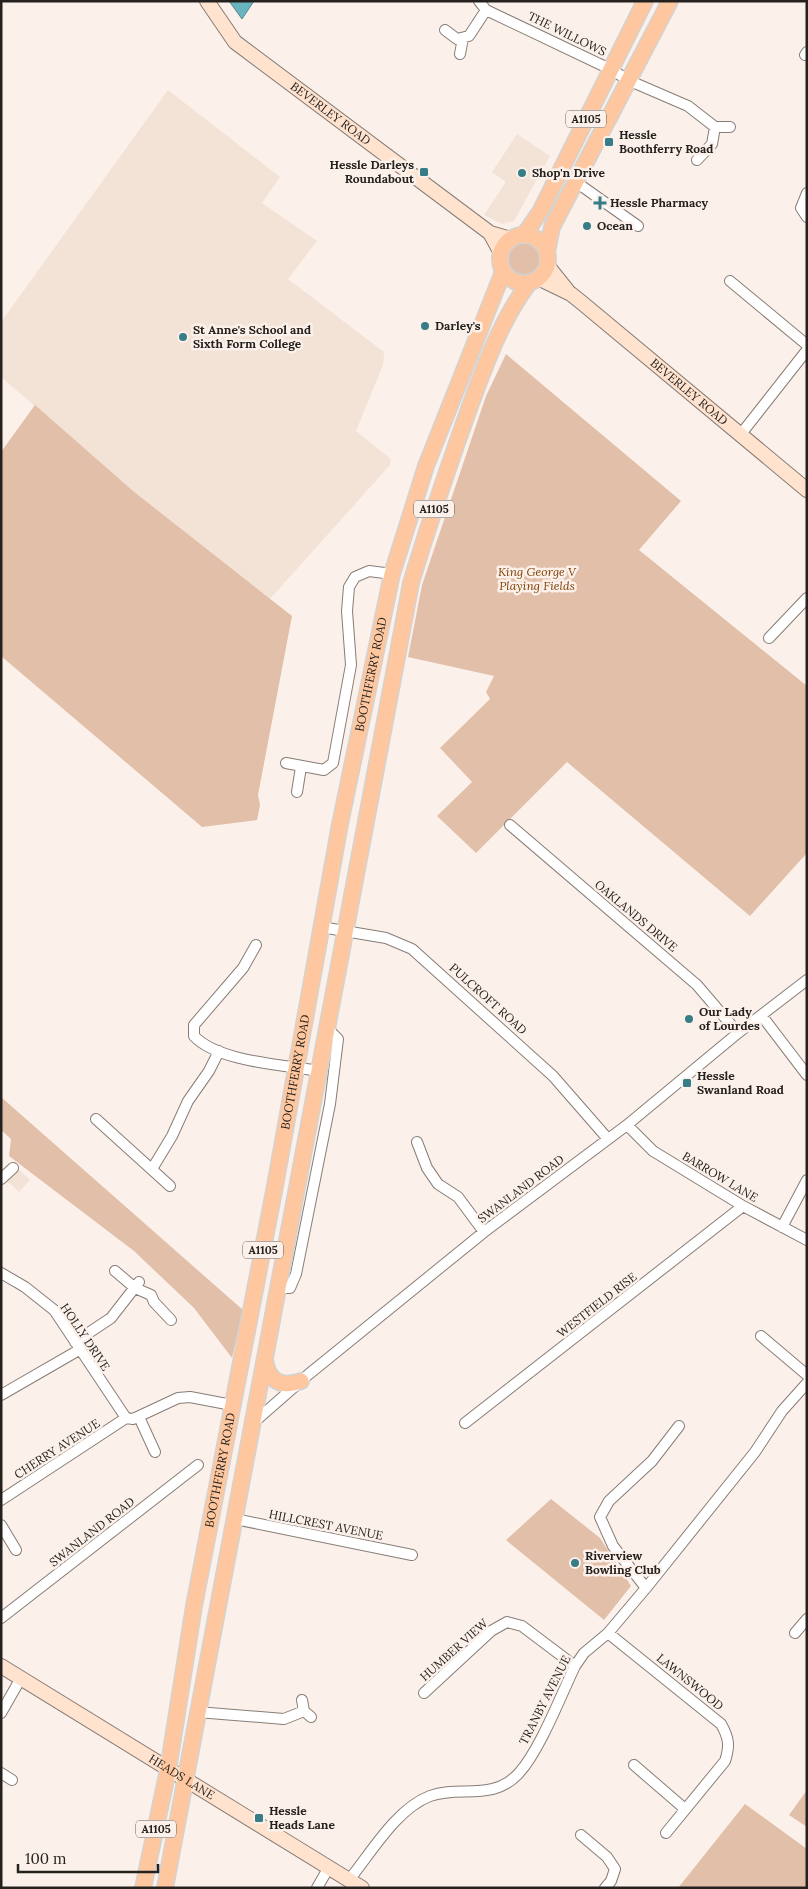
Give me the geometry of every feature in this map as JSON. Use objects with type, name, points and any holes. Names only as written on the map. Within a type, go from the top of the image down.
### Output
[{"type":"main road","name":"A1105","points":[[518,237],[540,212],[644,1]]},
{"type":"main road","name":"A1105","points":[[547,258],[552,227],[630,81],[670,1]]},
{"type":"main road","points":[[518,237],[538,240],[547,258],[533,280],[514,281],[504,272],[501,266],[501,253],[518,237]]},
{"type":"main road","name":"BOOTHFERRY ROAD","points":[[143,1888],[168,1770],[194,1606],[340,824],[392,574],[426,466],[504,272]]},
{"type":"main road","name":"BOOTHFERRY ROAD","points":[[165,1888],[186,1780],[196,1712],[235,1519],[411,583],[443,481],[489,355],[513,303],[533,280]]},
{"type":"main road","points":[[265,1358],[266,1371],[275,1381],[291,1384],[301,1381]]},
{"type":"street","name":"BEVERLEY ROAD","points":[[207,1],[234,42],[490,232],[501,253]]},
{"type":"street","name":"THE WILLOWS","points":[[478,1],[486,10],[610,68],[630,81],[688,106],[715,127]]},
{"type":"street","points":[[445,30],[457,39],[469,36],[486,10]]},
{"type":"street","points":[[460,54],[463,38]]},
{"type":"street","points":[[697,160],[712,144],[715,127],[730,127]]},
{"type":"street","points":[[576,182],[638,226]]},
{"type":"street","points":[[805,216],[801,208],[807,193]]},
{"type":"street","name":"BEVERLEY ROAD","points":[[490,232],[518,237]]},
{"type":"street","name":"BEVERLEY ROAD","points":[[547,258],[571,294],[807,490]]},
{"type":"street","name":"BEVERLEY ROAD","points":[[533,280],[571,294]]},
{"type":"street","points":[[730,282],[807,345]]},
{"type":"street","points":[[741,434],[807,350]]},
{"type":"street","points":[[286,763],[302,768],[324,770],[333,763],[351,665],[347,611],[349,587],[355,577],[369,571],[392,574]]},
{"type":"street","points":[[769,638],[805,603]]},
{"type":"street","points":[[297,792],[302,768]]},
{"type":"street","name":"OAKLANDS DRIVE","points":[[510,825],[697,985],[738,1033]]},
{"type":"street","name":"PULCROFT ROAD","points":[[322,927],[386,938],[412,949],[554,1076],[608,1139]]},
{"type":"street","points":[[256,945],[243,968],[193,1028],[196,1038],[219,1051],[319,1070]]},
{"type":"street","name":"SWANLAND ROAD","points":[[253,1422],[484,1232],[627,1125],[738,1033],[807,980]]},
{"type":"street","points":[[762,1016],[807,1075]]},
{"type":"street","name":"BOOTHFERRY ROAD","points":[[277,1288],[290,1288],[296,1274],[330,1104],[338,1039],[327,1028]]},
{"type":"street","points":[[152,1168],[172,1136],[188,1101],[209,1071],[219,1051]]},
{"type":"street","points":[[96,1119],[170,1186]]},
{"type":"street","name":"BARROW LANE","points":[[627,1125],[653,1151],[743,1206],[807,1240]]},
{"type":"street","points":[[416,1142],[427,1168],[438,1184],[458,1197],[484,1232]]},
{"type":"street","points":[[1,1179],[13,1168]]},
{"type":"street","points":[[782,1227],[807,1180]]},
{"type":"street","name":"WESTFIELD RISE","points":[[465,1423],[743,1206]]},
{"type":"street","points":[[115,1272],[151,1295],[154,1302],[171,1320]]},
{"type":"street","name":"HOLLY DRIVE","points":[[1,1273],[25,1287],[54,1310],[126,1418]]},
{"type":"street","points":[[1,1395],[77,1346],[111,1318],[137,1285]]},
{"type":"street","points":[[761,1336],[807,1375]]},
{"type":"street","name":"TRANBY AVENUE","points":[[349,1880],[405,1810],[430,1796],[450,1793],[478,1793],[502,1786],[518,1774],[531,1756],[575,1666],[584,1653],[608,1633],[646,1588],[755,1452],[782,1411],[807,1383]]},
{"type":"street","points":[[126,1418],[133,1420],[178,1398],[190,1397],[232,1405]]},
{"type":"street","points":[[139,1417],[155,1452]]},
{"type":"street","name":"CHERRY AVENUE","points":[[1,1500],[126,1418]]},
{"type":"street","points":[[646,1588],[613,1546],[600,1517],[609,1501],[652,1461],[679,1426]]},
{"type":"street","name":"SWANLAND ROAD","points":[[1,1618],[198,1465]]},
{"type":"street","name":"HILLCREST AVENUE","points":[[235,1519],[412,1554]]},
{"type":"street","points":[[1,1525],[16,1550]]},
{"type":"street","points":[[795,1633],[807,1619]]},
{"type":"street","name":"HUMBER VIEW","points":[[424,1693],[491,1631],[508,1622],[522,1626],[575,1666]]},
{"type":"street","name":"LAWNSWOOD","points":[[608,1633],[722,1724],[727,1734],[730,1747],[725,1761],[666,1833]]},
{"type":"street","name":"HEADS LANE","points":[[3,1669],[21,1678],[362,1888]]},
{"type":"street","points":[[1,1713],[21,1678]]},
{"type":"street","points":[[196,1712],[284,1719],[307,1714],[302,1700]]},
{"type":"street","points":[[634,1766],[686,1809]]},
{"type":"street","points":[[1,1773],[12,1780]]},
{"type":"street","points":[[581,1836],[607,1857],[615,1869],[605,1888]]},
{"type":"street","points":[[317,1888],[329,1867]]},
{"type":"shaded area","name":"St Anne's School and Sixth Form College","points":[[168,90],[280,177],[262,203],[317,241],[288,279],[384,352],[383,365],[356,431],[391,459],[390,465],[270,599],[133,491],[1,377],[1,322]]},
{"type":"shaded area","points":[[517,134],[550,156],[514,221],[502,224],[484,215],[506,182],[492,172]]},
{"type":"shaded area","points":[[18,1169],[30,1180],[19,1192],[7,1181]]},
{"type":"green space","points":[[524,243],[536,248],[541,260],[536,272],[524,277],[512,272],[507,260],[512,248]]},
{"type":"green space","name":"King George V Playing Fields","points":[[506,354],[681,501],[639,550],[807,686],[807,853],[750,916],[567,762],[476,853],[437,816],[472,782],[440,748],[490,699],[486,692],[494,676],[408,657],[422,585],[486,396]]},
{"type":"green space","points":[[35,405],[133,491],[292,616],[258,795],[260,805],[257,820],[202,827],[1,656],[1,452]]},
{"type":"green space","points":[[1,1097],[243,1310],[232,1358],[194,1308],[134,1251],[9,1156],[11,1139],[1,1130]]},
{"type":"green space","name":"Riverview Bowling Club","points":[[551,1499],[600,1538],[631,1586],[604,1620],[506,1540]]},
{"type":"green space","points":[[807,1790],[807,1827],[789,1815]]},
{"type":"green space","points":[[745,1804],[807,1849],[807,1888],[678,1888]]},
{"type":"water","points":[[229,1],[254,1],[242,19]]},
{"type":"place","name":"Hessle Boothferry Road","points":[[609,142]]},
{"type":"place","name":"Hessle Darleys Roundabout","points":[[424,172]]},
{"type":"place","name":"Shop'n Drive","points":[[522,173]]},
{"type":"place","name":"Hessle Pharmacy","points":[[600,203]]},
{"type":"place","name":"Ocean","points":[[587,226]]},
{"type":"place","name":"Darley's","points":[[425,326]]},
{"type":"place","name":"St Anne's School and Sixth Form College","points":[[183,337]]},
{"type":"place","name":"Our Lady of Lourdes","points":[[689,1019]]},
{"type":"place","name":"Hessle Swanland Road","points":[[687,1083]]},
{"type":"place","name":"Riverview Bowling Club","points":[[575,1563]]},
{"type":"place","name":"Hessle Heads Lane","points":[[259,1818]]}]
